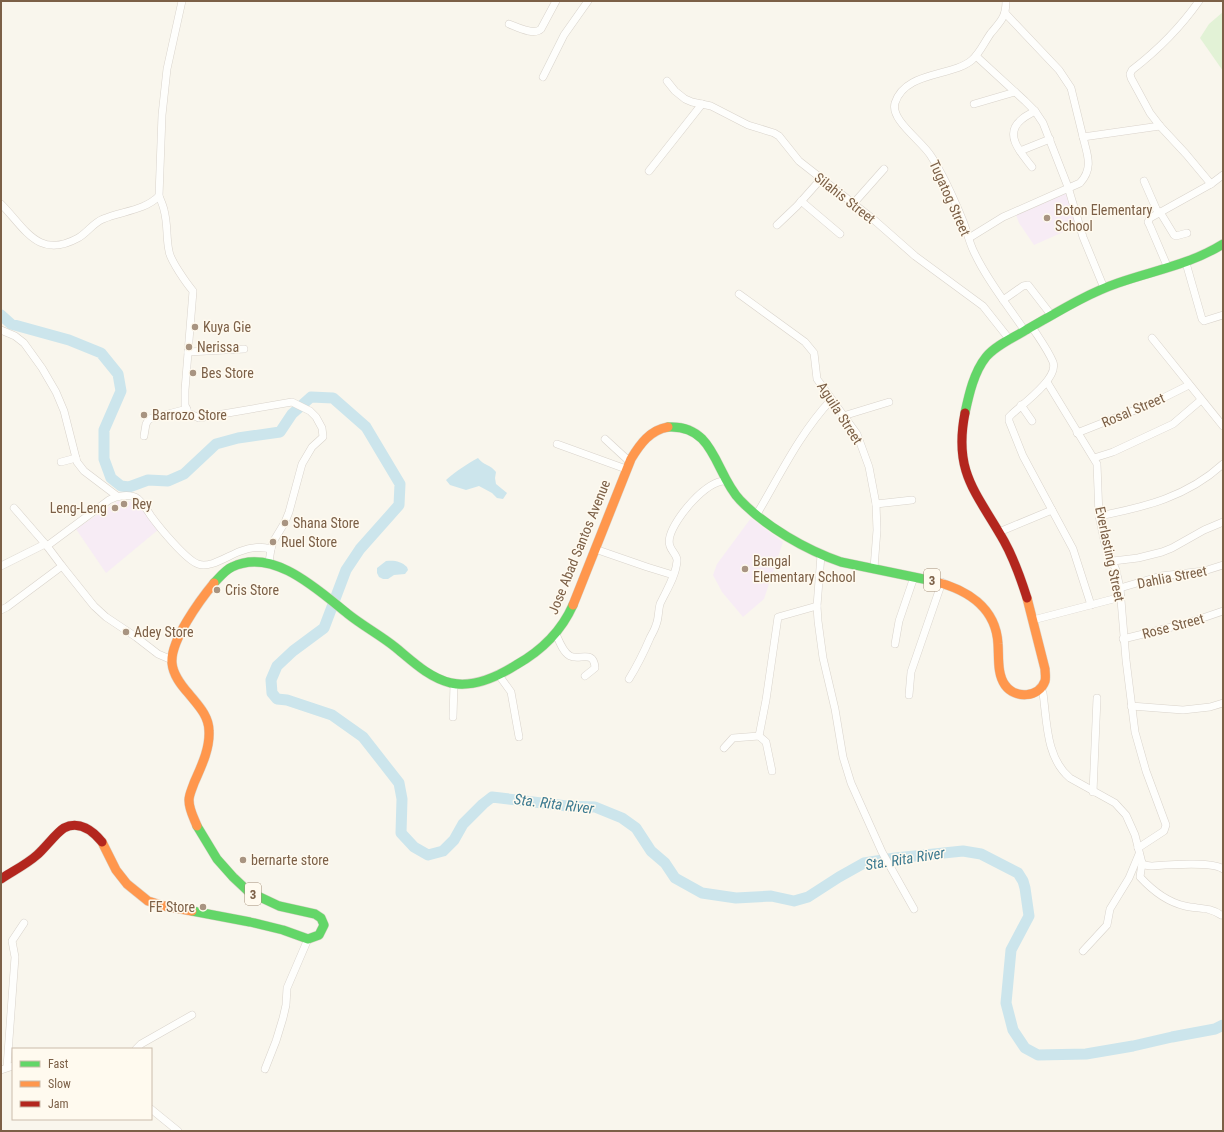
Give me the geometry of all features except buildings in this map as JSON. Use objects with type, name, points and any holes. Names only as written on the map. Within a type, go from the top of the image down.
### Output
[{"type":"highway","points":[[1040,688],[1045,681],[1045,669],[1024,587],[1015,563],[999,532],[969,482],[964,468],[961,452],[962,433],[968,400],[981,363],[992,350],[1104,288],[1186,263],[1213,251],[1223,244]]},
{"type":"highway","name":"Jose Abad Santos Avenue","points":[[308,939],[319,935],[324,925],[322,918],[315,913],[295,910],[266,901],[249,892],[234,878],[206,843],[191,811],[189,799],[208,742],[208,722],[204,714],[172,671],[172,651],[179,636],[213,584],[224,570],[236,563],[260,561],[269,562],[297,575],[312,584],[353,617],[433,675],[454,684],[473,684],[498,674],[533,654],[556,634],[572,604],[628,465],[636,449],[650,434],[664,428],[678,427],[693,432],[707,442],[726,481],[741,501],[787,535],[821,555],[841,562],[942,582],[961,589],[970,595],[978,601],[996,628],[1000,670],[1003,682],[1010,691],[1025,696],[1040,688]]},
{"type":"highway","name":"3","points":[[1,879],[37,855],[64,828],[77,825],[84,827],[95,834],[102,843],[116,870],[127,884],[148,901],[164,906],[250,922],[282,930],[308,939]]},
{"type":"street","points":[[182,1],[167,69],[162,115],[159,196],[165,211],[171,259],[180,271],[186,284],[193,291],[185,405],[188,413],[199,418],[292,402],[310,411],[321,424],[324,432],[323,437],[312,447],[302,464],[288,517],[271,549],[269,562]]},
{"type":"street","points":[[508,24],[538,32],[556,1]]},
{"type":"street","points":[[543,78],[564,36],[588,1]]},
{"type":"street","name":"Tugatog Street","points":[[1006,1],[1005,13],[976,56],[969,62],[922,79],[907,87],[898,97],[894,108],[906,129],[922,143],[937,164],[963,221],[977,259],[1003,300],[1028,329]]},
{"type":"street","points":[[1199,1],[1174,33],[1153,54],[1132,70],[1130,74],[1160,126],[1211,184]]},
{"type":"street","points":[[969,238],[1003,217],[1080,183],[1086,177],[1088,169],[1088,161],[1083,137],[1071,88],[1059,70],[1005,13]]},
{"type":"street","points":[[976,56],[1035,111],[1043,123],[1068,187],[1083,237],[1104,288]]},
{"type":"street","name":"Silahis Street","points":[[667,81],[675,91],[685,99],[719,109],[748,125],[774,133],[784,141],[799,161],[915,256],[961,291],[976,300],[995,319],[1010,340]]},
{"type":"street","points":[[974,104],[1015,92]]},
{"type":"street","points":[[649,172],[702,104]]},
{"type":"street","points":[[1032,167],[1014,142],[1014,130],[1021,119],[1035,111]]},
{"type":"street","points":[[1083,137],[1160,126]]},
{"type":"street","points":[[1020,151],[1050,139]]},
{"type":"street","points":[[853,204],[884,169]]},
{"type":"street","points":[[1168,268],[1148,222],[1150,218],[1211,184],[1223,175]]},
{"type":"street","points":[[777,225],[801,202],[821,179]]},
{"type":"street","points":[[1144,181],[1159,213],[1174,235],[1176,236],[1187,233]]},
{"type":"street","points":[[1,204],[28,235],[38,243],[54,245],[69,243],[80,237],[101,220],[144,206],[153,202],[159,196]]},
{"type":"street","points":[[801,202],[840,234]]},
{"type":"street","points":[[1186,263],[1202,319],[1204,321],[1223,315]]},
{"type":"street","points":[[1003,300],[1023,286],[1028,285],[1052,316]]},
{"type":"street","name":"Aguila Street","points":[[739,294],[805,342],[814,353],[817,379],[857,434],[869,467],[876,504],[877,530],[874,568]]},
{"type":"street","points":[[1028,329],[1053,362],[1053,371],[1047,382],[1009,417],[1009,421],[1023,456],[1073,549],[1091,605]]},
{"type":"street","points":[[1,330],[15,336],[24,343],[42,368],[56,392],[64,411],[77,462],[84,471],[117,496]]},
{"type":"street","points":[[1152,338],[1223,426]]},
{"type":"street","points":[[188,352],[244,349]]},
{"type":"street","name":"Everlasting Street","points":[[1047,382],[1077,433],[1094,458],[1098,471],[1098,516],[1105,544],[1113,561],[1120,588],[1123,639],[1135,732],[1146,771],[1166,824],[1164,831],[1139,851]]},
{"type":"street","name":"Rosal Street","points":[[1077,433],[1153,403],[1189,385]]},
{"type":"street","points":[[757,514],[805,432],[822,409],[831,400]]},
{"type":"street","points":[[1094,458],[1113,452],[1173,424],[1201,400]]},
{"type":"street","points":[[843,416],[889,402]]},
{"type":"street","points":[[1021,405],[1032,421]]},
{"type":"street","points":[[144,436],[146,424],[149,419],[187,409]]},
{"type":"street","points":[[605,439],[628,465]]},
{"type":"street","points":[[557,444],[628,465]]},
{"type":"street","points":[[61,462],[76,458]]},
{"type":"street","points":[[1098,516],[1157,503],[1202,482],[1223,464]]},
{"type":"street","points":[[629,679],[639,663],[656,627],[660,606],[673,575],[677,559],[670,548],[670,537],[678,521],[700,494],[714,484],[726,481]]},
{"type":"street","points":[[1,566],[46,545],[109,500],[117,496],[137,498],[169,538],[188,557],[198,564],[206,565],[254,547],[271,549]]},
{"type":"street","points":[[876,504],[912,500]]},
{"type":"street","points":[[14,508],[46,545],[94,606],[106,617],[158,654],[172,660]]},
{"type":"street","points":[[999,532],[1052,510]]},
{"type":"street","points":[[1113,561],[1138,558],[1162,552],[1204,530],[1223,522]]},
{"type":"street","points":[[595,549],[673,575]]},
{"type":"street","points":[[821,555],[817,606],[819,636],[845,765],[851,783],[882,852],[914,909]]},
{"type":"street","name":"Dahlia Street","points":[[1120,588],[1161,576],[1204,572],[1223,565]]},
{"type":"street","points":[[1,610],[62,566]]},
{"type":"street","points":[[896,644],[899,621],[914,577]]},
{"type":"street","points":[[909,695],[910,672],[942,582]]},
{"type":"street","points":[[1033,620],[1121,597]]},
{"type":"street","points":[[759,736],[778,617],[817,606]]},
{"type":"street","name":"Rose Street","points":[[1123,639],[1188,623],[1223,611]]},
{"type":"street","points":[[556,634],[566,652],[570,656],[584,656],[593,660],[595,668],[585,676]]},
{"type":"street","points":[[498,674],[511,692],[519,737]]},
{"type":"street","points":[[453,717],[454,684]]},
{"type":"street","points":[[1040,688],[1044,694],[1050,743],[1056,762],[1064,773],[1070,778],[1115,803],[1126,815],[1135,835],[1142,863],[1140,877],[1164,898],[1185,906],[1206,908],[1221,915]]},
{"type":"street","points":[[1093,792],[1096,698]]},
{"type":"street","points":[[1131,706],[1183,710],[1210,707],[1223,703]]},
{"type":"street","points":[[724,748],[733,738],[759,736],[766,742],[772,771]]},
{"type":"street","points":[[1083,951],[1107,925],[1110,909],[1129,878],[1139,851]]},
{"type":"street","points":[[1142,863],[1144,865],[1151,866],[1209,864],[1220,866],[1223,869]]},
{"type":"street","points":[[7,1068],[15,957],[12,940],[24,923]]},
{"type":"street","points":[[265,1070],[283,1018],[286,1005],[287,988],[308,939]]},
{"type":"street","points":[[137,1048],[141,1044],[177,1025],[192,1015]]},
{"type":"street","points":[[152,1110],[178,1131]]},
{"type":"shaded area","name":"Boton Elementary School","points":[[1068,188],[1079,225],[1034,245],[1019,223],[1015,212]]},
{"type":"shaded area","points":[[118,501],[138,502],[159,529],[106,573],[76,529]]},
{"type":"shaded area","name":"Bangal Elementary School","points":[[751,518],[783,542],[764,599],[743,617],[722,592],[713,575],[717,564]]},
{"type":"green space","points":[[1223,12],[1223,71],[1200,38],[1209,24]]},
{"type":"water","points":[[478,458],[496,472],[496,484],[507,493],[503,499],[497,498],[492,493],[479,486],[466,490],[450,485],[446,480],[461,468]]},
{"type":"water","points":[[386,561],[400,562],[407,567],[408,570],[405,574],[394,575],[388,579],[383,579],[379,577],[377,568]]},
{"type":"waterway","name":"Sta. Rita River","points":[[1,315],[11,324],[69,340],[101,353],[118,374],[121,391],[104,430],[104,459],[111,478],[121,486],[129,487],[148,480],[168,481],[184,474],[216,444],[238,438],[280,432],[292,414],[311,397],[333,398],[366,427],[400,484],[399,505],[360,549],[346,570],[324,628],[293,651],[277,666],[271,680],[272,693],[277,699],[287,700],[332,715],[363,737],[399,783],[402,799],[401,833],[414,847],[428,855],[443,851],[454,840],[463,824],[492,797],[567,806],[595,807],[622,818],[636,828],[651,851],[665,863],[675,878],[702,893],[736,898],[771,896],[794,901],[808,897],[864,863],[895,858],[963,851],[981,854],[1018,873],[1025,888],[1029,916],[1011,950],[1006,1003],[1013,1030],[1025,1048],[1038,1055],[1086,1054],[1215,1029],[1223,1025]]},
{"type":"traffic: fast","points":[[965,413],[970,391],[978,369],[986,357],[1000,345],[1083,298],[1106,287],[1185,262],[1223,244]]},
{"type":"traffic: fast","points":[[668,427],[684,428],[696,433],[705,442],[740,500],[750,510],[787,537],[814,551],[841,562],[933,581]]},
{"type":"traffic: fast","points":[[214,583],[229,568],[248,562],[263,563],[279,567],[309,583],[428,673],[443,681],[460,684],[477,683],[493,677],[534,654],[563,624],[573,605]]},
{"type":"traffic: fast","points":[[192,911],[250,922],[283,930],[308,939],[319,935],[324,925],[321,918],[315,914],[279,906],[249,892],[217,859],[197,826]]},
{"type":"traffic: slow","points":[[573,605],[631,459],[646,438],[656,431],[668,427]]},
{"type":"traffic: slow","points":[[933,581],[945,584],[968,595],[985,610],[992,620],[996,631],[1002,681],[1009,690],[1026,695],[1038,691],[1045,681],[1045,669],[1027,598]]},
{"type":"traffic: slow","points":[[197,826],[191,811],[189,798],[207,751],[209,726],[205,716],[196,702],[178,680],[172,663],[176,644],[187,621],[214,583]]},
{"type":"traffic: slow","points":[[102,842],[116,870],[127,884],[148,901],[164,906],[192,911]]},
{"type":"traffic: jam","points":[[965,413],[962,434],[962,452],[970,482],[1011,555],[1027,598]]},
{"type":"traffic: jam","points":[[1,879],[33,858],[54,836],[64,828],[75,825],[80,826],[90,831],[102,842]]},
{"type":"place","name":"Boton Elementary School","points":[[1047,218]]},
{"type":"place","name":"Kuya Gie","points":[[195,327]]},
{"type":"place","name":"Nerissa","points":[[189,347]]},
{"type":"place","name":"Bes Store","points":[[193,373]]},
{"type":"place","name":"Barrozo Store","points":[[144,415]]},
{"type":"place","name":"Rey","points":[[124,504]]},
{"type":"place","name":"Leng-Leng","points":[[115,508]]},
{"type":"place","name":"Shana Store","points":[[285,523]]},
{"type":"place","name":"Ruel Store","points":[[273,542]]},
{"type":"place","name":"Bangal Elementary School","points":[[745,569]]},
{"type":"place","name":"Cris Store","points":[[217,590]]},
{"type":"place","name":"Adey Store","points":[[126,632]]},
{"type":"place","name":"bernarte store","points":[[243,860]]},
{"type":"place","name":"FE Store","points":[[203,907]]}]
